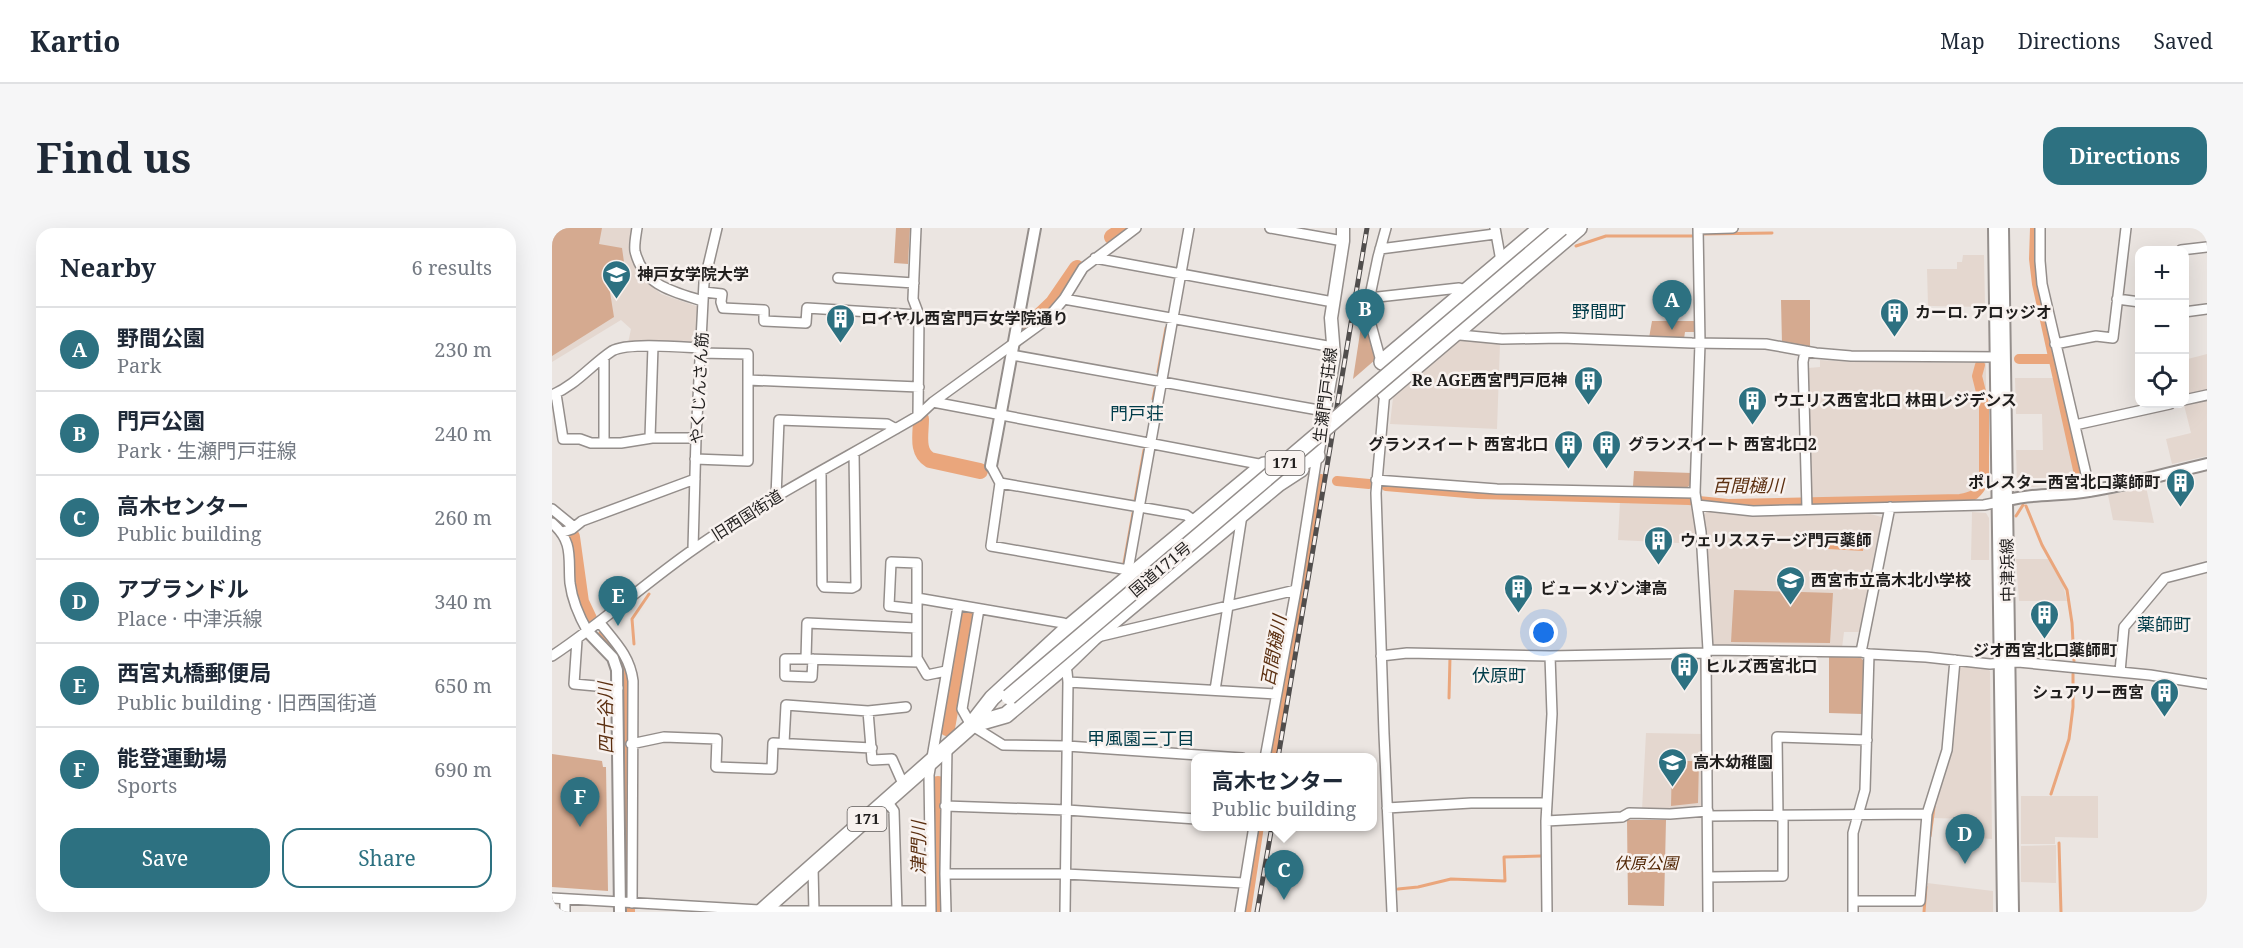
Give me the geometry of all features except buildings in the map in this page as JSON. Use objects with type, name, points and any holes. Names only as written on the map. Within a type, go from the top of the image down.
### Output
[{"type":"highway","points":[[1382,362],[1541,228]]},
{"type":"highway","name":"国道171号","points":[[762,911],[971,724],[1008,698],[1561,228]]},
{"type":"highway","points":[[1385,393],[1579,228]]},
{"type":"highway","name":"171","points":[[971,724],[992,698],[1070,626],[1131,573],[1229,495],[1271,467],[1287,469],[1317,456]]},
{"type":"highway","name":"171","points":[[971,724],[1006,715],[1063,667],[1093,638],[1278,484],[1317,456]]},
{"type":"highway","name":"171","points":[[1271,467],[1278,484]]},
{"type":"main road","name":"生瀬門戸荘線","points":[[1317,456],[1334,356],[1331,326],[1343,228]]},
{"type":"street","points":[[636,228],[635,250],[649,277],[663,289],[703,297],[722,294],[723,309],[764,310],[764,321],[806,322],[807,308],[919,315]]},
{"type":"street","name":"やくじんさん筋","points":[[693,549],[703,297],[717,228]]},
{"type":"street","points":[[916,228],[913,299],[919,315],[918,416]]},
{"type":"street","points":[[1035,228],[991,466],[1000,483],[991,546],[1131,573],[1139,508],[1189,228]]},
{"type":"street","points":[[1015,342],[1046,320],[1064,299],[1083,268],[1136,228]]},
{"type":"street","points":[[1270,228],[1343,241]]},
{"type":"street","points":[[1386,228],[1367,310],[1382,362],[1385,393],[1376,480],[1392,912]]},
{"type":"street","points":[[1708,912],[1707,651],[1702,543],[1696,500],[1700,343],[1698,229],[1733,228]]},
{"type":"street","name":"中津浜線","points":[[1994,228],[2001,357]]},
{"type":"street","name":"中津浜線","points":[[2003,228],[2001,357],[2004,663],[2003,912]]},
{"type":"street","points":[[2040,228],[2042,284],[2090,491]]},
{"type":"street","points":[[2055,344],[2096,336],[2113,338],[2126,228]]},
{"type":"street","points":[[1380,249],[1495,231],[1501,261]]},
{"type":"street","points":[[2189,249],[2207,247]]},
{"type":"street","points":[[1095,258],[1333,302]]},
{"type":"street","points":[[838,278],[914,283]]},
{"type":"street","points":[[1370,298],[1459,288],[1466,290]]},
{"type":"street","points":[[1064,299],[1333,347]]},
{"type":"street","points":[[2117,299],[2135,301]]},
{"type":"street","points":[[2189,311],[2207,309]]},
{"type":"street","points":[[1440,312],[1460,335],[1502,339],[1561,338],[1766,344],[1851,356],[2001,357]]},
{"type":"street","name":"旧西国街道","points":[[552,656],[600,623],[693,549],[776,497],[918,416],[933,402],[1015,342]]},
{"type":"street","points":[[650,438],[652,346]]},
{"type":"street","points":[[695,459],[748,461],[748,354],[652,346],[615,350],[574,384],[554,395],[563,440],[580,439],[591,443],[604,443],[650,438],[696,438]]},
{"type":"street","points":[[1805,351],[1803,362],[1807,505]]},
{"type":"street","points":[[1012,355],[1324,411]]},
{"type":"street","points":[[604,358],[604,443]]},
{"type":"street","points":[[748,380],[919,387]]},
{"type":"street","points":[[2189,399],[2207,395]]},
{"type":"street","points":[[933,402],[1271,467]]},
{"type":"street","points":[[2075,425],[2152,408]]},
{"type":"street","points":[[776,497],[779,420],[887,424],[896,429]]},
{"type":"street","points":[[821,471],[822,584],[824,587],[852,588],[856,586],[854,453]]},
{"type":"street","points":[[1266,753],[1296,590],[1317,456]]},
{"type":"street","points":[[1376,480],[1584,495],[1696,500],[1753,511],[1807,505],[1890,507],[1988,505],[2003,501],[2090,491],[2207,464]]},
{"type":"street","points":[[569,530],[582,521],[695,479]]},
{"type":"street","points":[[1000,483],[1186,515],[1196,522]]},
{"type":"street","points":[[1215,690],[1242,515],[1229,495]]},
{"type":"street","points":[[1853,912],[1853,833],[1865,790],[1867,740],[1865,653],[1890,507]]},
{"type":"street","points":[[552,509],[569,530],[571,586],[582,621],[588,632],[613,658],[618,670],[625,904]]},
{"type":"street","points":[[552,523],[569,530]]},
{"type":"street","points":[[917,609],[889,606],[891,562],[917,563],[917,609],[917,628],[917,658],[927,675],[946,671]]},
{"type":"street","points":[[2120,672],[2124,627],[2131,618],[2165,578],[2207,567]]},
{"type":"street","points":[[1093,638],[1296,590]]},
{"type":"street","points":[[917,598],[1070,626]]},
{"type":"street","points":[[552,898],[762,911],[931,911],[930,763],[946,671],[961,606]]},
{"type":"street","points":[[977,608],[962,709],[971,724],[1003,745],[1067,746],[1191,755]]},
{"type":"street","points":[[600,623],[625,653],[631,667],[633,681],[625,904]]},
{"type":"street","points":[[917,628],[807,623],[809,659],[919,662]]},
{"type":"street","points":[[577,639],[574,684],[618,688]]},
{"type":"street","points":[[1381,656],[1407,653],[1550,656],[1707,651],[1865,653],[2120,672],[2207,684]]},
{"type":"street","points":[[1547,912],[1546,821],[1552,714],[1550,656]]},
{"type":"street","points":[[1853,901],[1920,901],[1927,814],[1947,750],[1955,660]]},
{"type":"street","name":"中津浜線","points":[[2004,663],[2013,912]]},
{"type":"street","points":[[1063,667],[1067,672],[1068,682],[1065,912]]},
{"type":"street","points":[[1068,682],[1276,694]]},
{"type":"street","points":[[784,743],[786,705],[868,711],[906,707]]},
{"type":"street","points":[[868,711],[872,760],[892,759],[904,786]]},
{"type":"street","points":[[632,744],[664,737],[717,739],[716,767],[772,769],[773,743],[872,748]]},
{"type":"street","points":[[1708,877],[1783,876],[1777,738],[1867,740]]},
{"type":"street","points":[[946,912],[947,746]]},
{"type":"street","points":[[887,801],[894,811],[897,912]]},
{"type":"street","points":[[1387,808],[1471,803],[1547,803]]},
{"type":"street","points":[[945,806],[1067,810],[1191,819]]},
{"type":"street","points":[[1546,821],[1622,818],[1629,813],[1780,816],[1927,814]]},
{"type":"street","points":[[1240,912],[1253,831]]},
{"type":"street","points":[[813,867],[814,912]]},
{"type":"street","points":[[945,874],[1065,874],[1244,883]]},
{"type":"street","points":[[565,912],[566,899]]},
{"type":"shaded area","name":"神戸女学院大学","points":[[552,228],[632,228],[631,250],[645,279],[661,294],[699,307],[695,343],[654,340],[628,343],[631,329],[621,320],[552,362]]},
{"type":"shaded area","points":[[1963,255],[1984,255],[1985,307],[1928,306],[1927,269],[1957,269],[1957,262],[1962,262]]},
{"type":"shaded area","points":[[1457,340],[1500,344],[1497,429],[1390,424],[1393,398],[1396,392]]},
{"type":"shaded area","points":[[2207,354],[2207,391],[2189,395],[2189,359]]},
{"type":"shaded area","points":[[1820,360],[1986,363],[1986,481],[1980,494],[1967,502],[1814,505],[1810,500],[1808,368],[1820,367]]},
{"type":"shaded area","points":[[2015,378],[2057,378],[2079,480],[2077,483],[2020,488],[2017,485],[2016,450],[2043,450],[2042,414],[2016,414]]},
{"type":"shaded area","points":[[2207,399],[2207,456],[2172,464],[2166,439],[2191,433],[2185,408],[2189,408],[2189,404]]},
{"type":"shaded area","points":[[2146,487],[2154,523],[2113,520],[2108,495]]},
{"type":"shaded area","points":[[1620,501],[1692,504],[1699,544],[1618,540]]},
{"type":"shaded area","name":"西宮市立高木北小学校","points":[[1707,511],[1752,514],[1867,513],[1885,518],[1863,632],[1844,632],[1842,648],[1712,646],[1710,578],[1704,515]]},
{"type":"shaded area","points":[[1972,512],[1986,513],[1989,518],[1989,560],[1971,560]]},
{"type":"shaded area","points":[[1828,531],[1864,533],[1863,551],[1828,549]]},
{"type":"shaded area","points":[[2016,559],[2049,559],[2063,585],[2067,601],[2019,601]]},
{"type":"shaded area","points":[[1960,666],[1987,668],[1990,671],[1992,839],[1968,837],[1968,819],[1932,818],[1951,747]]},
{"type":"shaded area","name":"高木幼稚園","points":[[1646,733],[1703,734],[1701,808],[1668,811],[1642,810]]},
{"type":"shaded area","points":[[2021,796],[2098,796],[2098,838],[2055,837],[2055,844],[2021,844]]},
{"type":"shaded area","points":[[2056,845],[2056,883],[2021,882],[2021,846]]},
{"type":"shaded area","points":[[1927,883],[1993,891],[1993,912],[1925,912]]},
{"type":"green space","points":[[552,228],[602,228],[599,244],[622,248],[625,269],[610,292],[614,317],[552,356]]},
{"type":"green space","points":[[896,228],[910,228],[908,264],[894,263]]},
{"type":"green space","points":[[1781,300],[1810,300],[1810,348],[1782,344]]},
{"type":"green space","points":[[1365,319],[1376,359],[1353,379],[1362,320]]},
{"type":"green space","points":[[1652,321],[1694,321],[1694,332],[1685,332],[1684,339],[1649,338]]},
{"type":"green space","points":[[1634,471],[1692,473],[1692,484],[1686,488],[1633,486]]},
{"type":"green space","points":[[1734,590],[1833,593],[1830,643],[1731,642]]},
{"type":"green space","points":[[1829,656],[1861,658],[1864,661],[1863,714],[1829,713]]},
{"type":"green space","points":[[552,754],[602,761],[603,767],[606,767],[608,891],[552,887]]},
{"type":"green space","points":[[1672,761],[1699,761],[1698,803],[1671,806]]},
{"type":"green space","name":"伏原公園","points":[[1627,820],[1666,820],[1664,906],[1628,905]]},
{"type":"waterway","name":"津門川","points":[[1112,237],[1126,228]]},
{"type":"waterway","name":"百間樋川","points":[[2035,228],[2034,259],[2037,284],[2080,479]]},
{"type":"waterway","points":[[1702,234],[1772,233]]},
{"type":"waterway","points":[[1576,246],[1606,236],[1692,236]]},
{"type":"waterway","name":"津門川","points":[[1030,325],[1053,303],[1077,268]]},
{"type":"waterway","points":[[1158,372],[1166,328]]},
{"type":"waterway","name":"百間樋川","points":[[2019,359],[2053,359]]},
{"type":"waterway","name":"百間樋川","points":[[1386,486],[1478,494],[1689,500],[1728,504],[1965,498],[1977,492],[1984,481],[1984,404],[1977,376],[1980,365]]},
{"type":"waterway","points":[[1153,399],[1155,389]]},
{"type":"waterway","name":"津門川","points":[[921,419],[920,442],[926,457],[930,460],[980,471]]},
{"type":"waterway","points":[[1135,501],[1144,450]]},
{"type":"waterway","name":"百間樋川","points":[[1273,753],[1321,479]]},
{"type":"waterway","name":"百間樋川","points":[[1337,481],[1369,484]]},
{"type":"waterway","points":[[2016,516],[2023,505]]},
{"type":"waterway","points":[[2026,506],[2042,545],[2067,590],[2074,661]]},
{"type":"waterway","points":[[1124,563],[1133,513]]},
{"type":"waterway","points":[[552,517],[562,523],[572,537],[581,602],[589,619]]},
{"type":"waterway","points":[[634,644],[632,619],[649,594]]},
{"type":"waterway","name":"津門川","points":[[947,728],[968,610]]},
{"type":"waterway","name":"四十谷川","points":[[605,637],[621,658],[626,680],[627,912]]},
{"type":"waterway","points":[[1449,698],[1450,657]]},
{"type":"waterway","points":[[2051,794],[2069,739],[2073,707],[2073,674]]},
{"type":"waterway","name":"津門川","points":[[938,784],[939,912]]},
{"type":"waterway","points":[[1930,836],[1934,807]]},
{"type":"waterway","points":[[1849,875],[1850,830]]},
{"type":"waterway","name":"百間樋川","points":[[1246,912],[1258,831]]},
{"type":"waterway","points":[[2059,843],[2061,912]]},
{"type":"waterway","points":[[1398,889],[1451,879],[1505,881],[1504,857],[1541,856]]},
{"type":"waterway","points":[[1924,912],[1926,887]]},
{"type":"railway","points":[[1279,753],[1367,228]]},
{"type":"railway","points":[[1257,912],[1271,831]]},
{"type":"place","name":"神戸女学院大学","points":[[616,300]]},
{"type":"place","name":"野間公園","points":[[1672,330]]},
{"type":"place","name":"カーロ. アロッジオ","points":[[1894,338]]},
{"type":"place","name":"門戸公園","points":[[1365,339]]},
{"type":"place","name":"ロイヤル西宮門戸女学院通り","points":[[840,344]]},
{"type":"place","name":"Re AGE西宮門戸厄神","points":[[1588,406]]},
{"type":"place","name":"ウエリス西宮北口 林田レジデンス","points":[[1752,426]]},
{"type":"place","name":"グランスイート 西宮北口","points":[[1569,470]]},
{"type":"place","name":"グランスイート 西宮北口2","points":[[1607,470]]},
{"type":"place","name":"ポレスター西宮北口薬師町","points":[[2181,508]]},
{"type":"place","name":"ウェリスステージ門戸薬師","points":[[1659,566]]},
{"type":"place","name":"西宮市立高木北小学校","points":[[1790,606]]},
{"type":"place","name":"ビューメゾン津高","points":[[1519,614]]},
{"type":"place","name":"西宮丸橋郵便局","points":[[618,626]]},
{"type":"place","name":"ジオ西宮北口薬師町","points":[[2045,640]]},
{"type":"place","name":"ヒルズ西宮北口","points":[[1684,692]]},
{"type":"place","name":"シュアリー西宮","points":[[2165,718]]},
{"type":"place","name":"高木幼稚園","points":[[1672,788]]},
{"type":"place","name":"能登運動場","points":[[580,827]]},
{"type":"place","name":"アプランドル","points":[[1965,864]]},
{"type":"place","name":"高木センター","points":[[1284,900]]},
{"type":"district","name":"野間町","points":[[1599,312]]},
{"type":"district","name":"門戸荘","points":[[1137,414]]},
{"type":"district","name":"薬師町","points":[[2164,625]]},
{"type":"district","name":"伏原町","points":[[1499,676]]},
{"type":"district","name":"甲風園三丁目","points":[[1141,739]]}]
